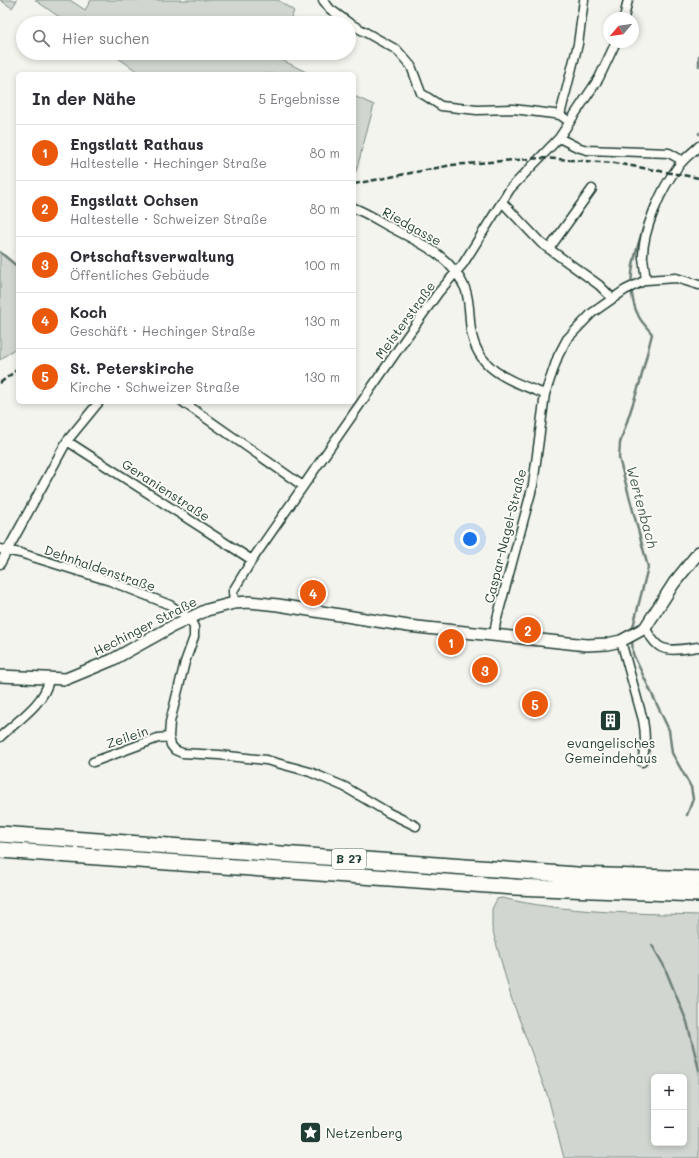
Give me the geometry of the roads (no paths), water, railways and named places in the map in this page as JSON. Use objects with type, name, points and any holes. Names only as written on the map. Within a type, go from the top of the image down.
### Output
[{"type":"highway","name":"B 27","points":[[0,834],[577,875],[699,879]]},
{"type":"highway","name":"B 27","points":[[0,850],[516,888],[699,894]]},
{"type":"street","points":[[322,0],[330,9],[340,16]]},
{"type":"street","points":[[560,115],[578,44],[584,0]]},
{"type":"street","points":[[625,12],[628,0]]},
{"type":"street","points":[[356,27],[402,54],[411,66],[421,93],[440,106],[477,110],[513,109],[560,115],[570,122]]},
{"type":"street","name":"Meisterstraße","points":[[234,603],[233,591],[252,560],[418,321],[463,264],[510,189],[559,138],[599,78],[613,48]]},
{"type":"street","points":[[559,138],[587,150],[669,153],[683,161]]},
{"type":"street","points":[[646,280],[643,257],[650,225],[663,190],[683,161],[699,146]]},
{"type":"street","points":[[549,249],[592,189]]},
{"type":"street","points":[[502,202],[549,249],[599,285],[612,298]]},
{"type":"street","name":"Riedgasse","points":[[356,209],[435,250],[456,273],[465,290],[472,339],[481,358],[492,370],[514,382],[545,394]]},
{"type":"street","name":"Caspar-Nagel-Straße","points":[[494,634],[533,485],[545,394],[558,356],[567,339],[592,313],[612,298],[638,283],[646,280],[676,278],[699,285]]},
{"type":"street","points":[[0,564],[9,550],[67,441],[98,404]]},
{"type":"street","points":[[187,404],[303,486]]},
{"type":"street","name":"Geranienstraße","points":[[67,441],[252,560]]},
{"type":"street","name":"Dehnhaldenstraße","points":[[0,549],[9,550],[110,581],[170,605],[189,618]]},
{"type":"street","points":[[699,552],[674,583],[641,631],[662,648],[699,647]]},
{"type":"street","name":"Hechinger Straße","points":[[0,676],[49,680],[66,679],[86,672],[189,618],[207,610],[234,603],[249,602],[278,605],[388,624],[587,645],[607,644],[621,641],[641,631]]},
{"type":"street","points":[[189,618],[194,627],[194,637],[185,662],[173,708],[169,737],[171,745],[175,750],[182,754],[213,754],[254,759],[310,772],[346,787],[389,814],[416,826]]},
{"type":"street","points":[[621,641],[646,733],[645,750],[642,762]]},
{"type":"street","points":[[0,737],[39,701],[47,690],[49,680]]},
{"type":"street","name":"Zeilein","points":[[93,762],[158,738],[169,737]]},
{"type":"waterway","name":"Wertenbach","points":[[699,56],[699,66]]},
{"type":"waterway","name":"Wertenbach","points":[[650,210],[653,201]]},
{"type":"waterway","name":"Wertenbach","points":[[632,631],[648,567],[619,458],[620,443],[640,382],[652,334],[639,317],[634,305],[631,279],[636,252],[648,215]]},
{"type":"waterway","points":[[0,252],[16,265]]},
{"type":"waterway","name":"Wertenbach","points":[[632,640],[633,654],[669,730],[672,753],[691,787],[693,799],[687,815]]},
{"type":"waterway","name":"Wertenbach","points":[[652,945],[664,966],[687,1022],[699,1070]]},
{"type":"railway","points":[[356,184],[452,165],[541,158],[615,163],[699,178]]},
{"type":"railway","points":[[0,383],[16,371]]},
{"type":"place","name":"Koch","points":[[313,593]]},
{"type":"place","name":"Engstlatt Ochsen","points":[[528,630]]},
{"type":"place","name":"Engstlatt Rathaus","points":[[451,642]]},
{"type":"place","name":"Ortschaftsverwaltung","points":[[485,670]]},
{"type":"place","name":"St. Peterskirche","points":[[535,704]]},
{"type":"place","name":"evangelisches Gemeindehaus","points":[[611,721]]},
{"type":"place","name":"Netzenberg","points":[[310,1133]]}]
